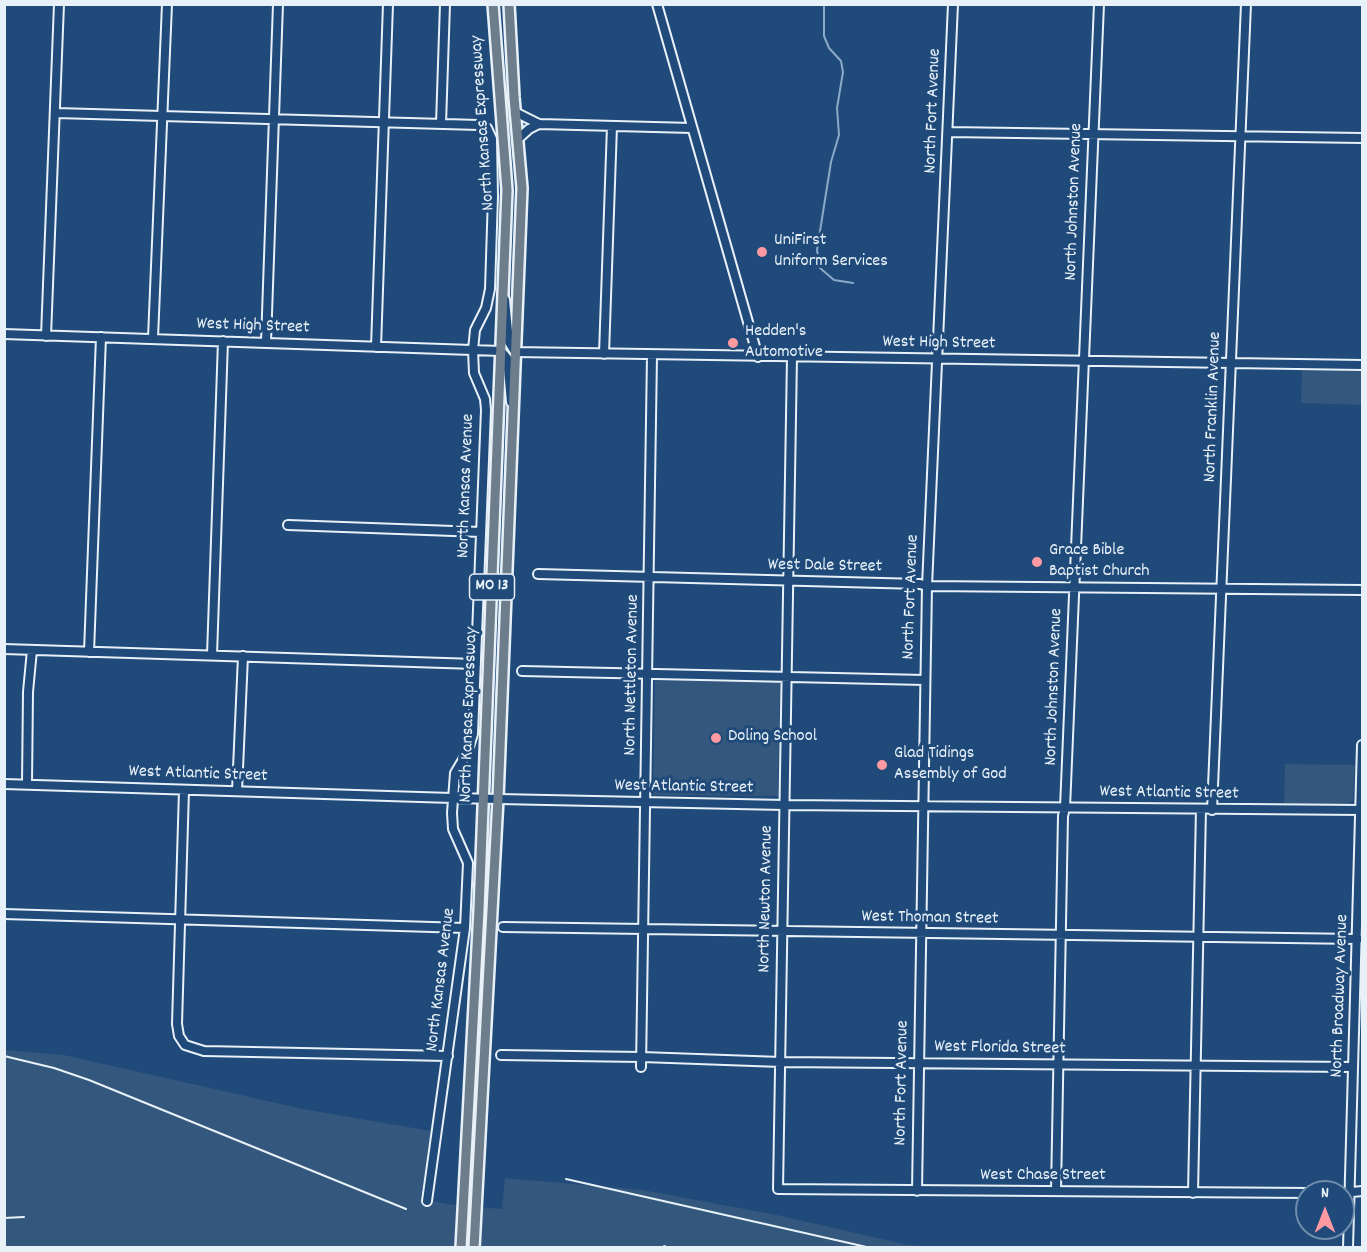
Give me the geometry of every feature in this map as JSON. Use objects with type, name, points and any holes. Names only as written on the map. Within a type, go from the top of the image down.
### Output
[{"type":"main road","name":"North Kansas Expressway","points":[[461,1248],[479,910],[507,189],[492,4]]},
{"type":"main road","name":"North Kansas Expressway","points":[[474,1248],[498,799],[522,188],[510,44],[509,4]]},
{"type":"main road","points":[[510,44],[516,4]]},
{"type":"street","points":[[46,336],[59,4]]},
{"type":"street","points":[[153,338],[167,4]]},
{"type":"street","points":[[266,342],[278,4]]},
{"type":"street","points":[[375,347],[388,4]]},
{"type":"street","points":[[56,113],[441,124],[445,4]]},
{"type":"street","points":[[657,4],[758,357]]},
{"type":"street","name":"North Fort Avenue","points":[[917,1191],[927,586],[953,4]]},
{"type":"street","name":"North Johnston Avenue","points":[[1056,1191],[1063,816],[1099,4]]},
{"type":"street","name":"North Franklin Avenue","points":[[1212,810],[1245,4]]},
{"type":"street","points":[[515,112],[539,124],[692,128]]},
{"type":"street","name":"North Kansas Avenue","points":[[427,1201],[465,928],[468,863],[453,829],[452,798],[455,773],[467,753],[473,734],[486,410],[485,399],[474,373],[473,350],[475,330],[486,308],[490,289],[493,196],[492,139],[487,128],[478,125],[441,124]]},
{"type":"street","points":[[518,139],[539,124]]},
{"type":"street","points":[[603,354],[612,126]]},
{"type":"street","points":[[948,132],[1362,138]]},
{"type":"street","points":[[503,292],[507,310],[509,342],[515,352]]},
{"type":"street","name":"West High Street","points":[[4,334],[501,351]]},
{"type":"street","points":[[89,652],[101,337]]},
{"type":"street","points":[[212,655],[224,341]]},
{"type":"street","points":[[501,351],[507,357],[513,411]]},
{"type":"street","name":"West High Street","points":[[515,352],[1362,365]]},
{"type":"street","name":"North Nettleton Avenue","points":[[641,1067],[652,355]]},
{"type":"street","name":"North Newton Avenue","points":[[778,1188],[792,357]]},
{"type":"street","points":[[288,525],[481,532]]},
{"type":"street","name":"West Dale Street","points":[[538,574],[927,586],[1362,590]]},
{"type":"street","points":[[4,649],[476,664]]},
{"type":"street","points":[[27,784],[28,692],[32,650]]},
{"type":"street","points":[[237,791],[243,656]]},
{"type":"street","points":[[522,671],[925,680]]},
{"type":"street","name":"North Broadway Avenue","points":[[1347,1180],[1353,1067],[1359,1033],[1358,939],[1362,745]]},
{"type":"street","name":"West Atlantic Street","points":[[4,784],[483,799],[784,805],[1361,810]]},
{"type":"street","points":[[184,790],[177,1024],[179,1036],[185,1045],[204,1051],[448,1056]]},
{"type":"street","points":[[1193,1193],[1201,809]]},
{"type":"street","points":[[4,914],[465,928]]},
{"type":"street","name":"West Thoman Street","points":[[502,927],[1358,939]]},
{"type":"street","name":"West Florida Street","points":[[501,1055],[781,1062],[1353,1067]]},
{"type":"street","name":"West Chase Street","points":[[778,1188],[1295,1193]]},
{"type":"shaded area","points":[[1302,368],[1362,370],[1362,405],[1301,403]]},
{"type":"shaded area","name":"Doling School","points":[[655,678],[780,682],[778,796],[653,795]]},
{"type":"shaded area","points":[[1285,764],[1355,765],[1353,800],[1348,804],[1284,804]]},
{"type":"shaded area","points":[[4,1050],[64,1055],[303,1109],[431,1131],[421,1199],[453,1205],[502,1209],[505,1178],[643,1190],[782,1216],[903,1244],[928,1247],[5,1247]]},
{"type":"waterway","points":[[824,4],[824,36],[829,48],[841,61],[843,72],[837,108],[839,135],[831,162],[817,250],[820,268],[834,280],[853,283]]},
{"type":"railway","points":[[4,1056],[54,1068],[89,1080],[406,1209]]},
{"type":"railway","points":[[566,1179],[871,1248]]},
{"type":"railway","points":[[4,1218],[24,1217]]},
{"type":"railway","points":[[664,1246],[668,1248]]},
{"type":"place","name":"UniFirst Uniform Services","points":[[762,252]]},
{"type":"place","name":"Hedden's Automotive","points":[[733,343]]},
{"type":"place","name":"Grace Bible Baptist Church","points":[[1037,562]]},
{"type":"place","name":"Doling School","points":[[716,738]]},
{"type":"place","name":"Glad Tidings Assembly of God","points":[[882,765]]}]
